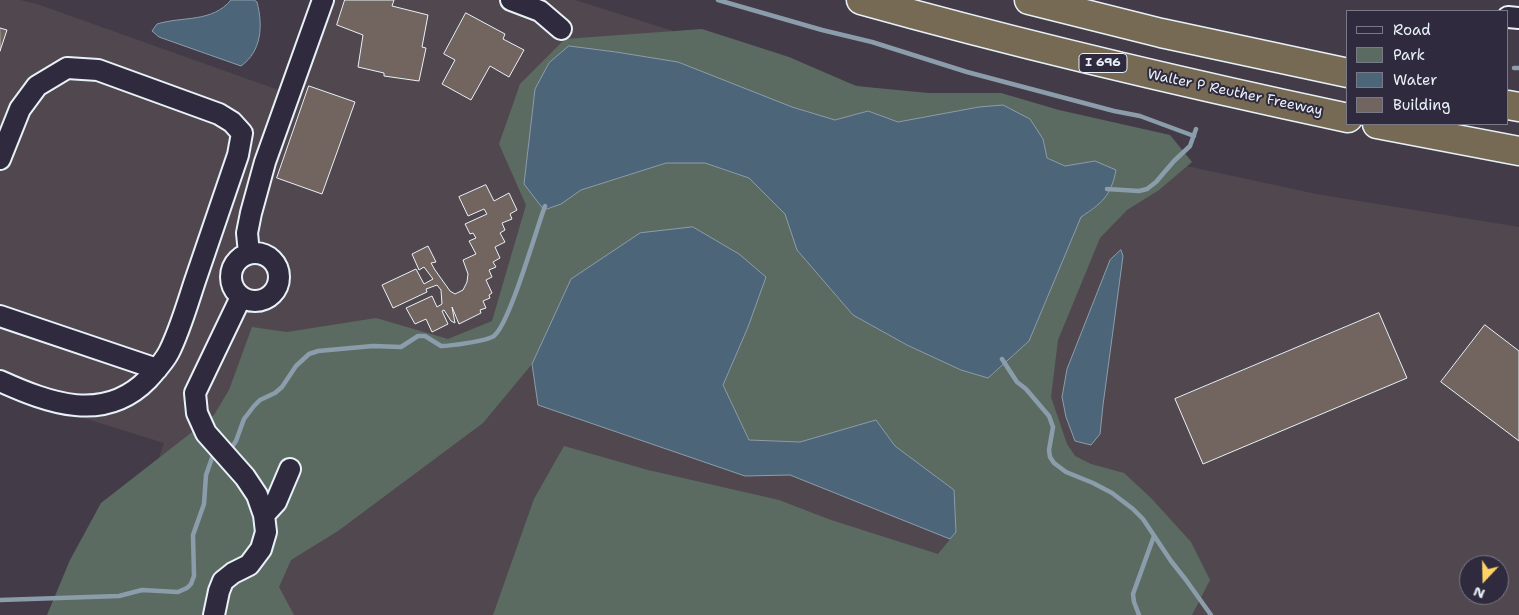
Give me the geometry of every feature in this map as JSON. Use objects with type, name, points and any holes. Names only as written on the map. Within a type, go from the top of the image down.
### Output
[{"type":"highway","name":"Walter P Reuther Freeway","points":[[860,0],[1091,60],[1346,118]]},
{"type":"highway","points":[[1029,0],[1161,33],[1346,73]]},
{"type":"highway","points":[[1382,125],[1519,151]]},
{"type":"lane","points":[[249,253],[247,233],[265,162],[323,0]]},
{"type":"lane","points":[[511,0],[540,11],[561,29]]},
{"type":"lane","points":[[0,159],[20,109],[37,86],[67,68],[98,70],[219,114],[232,122],[242,133],[238,155],[189,300],[168,354],[138,389],[119,399],[97,405],[77,406],[54,402],[0,381]]},
{"type":"lane","points":[[257,252],[271,259],[276,265],[279,279],[272,293],[267,298],[251,301],[241,296],[232,286],[230,278],[235,262],[249,253],[257,252]]},
{"type":"lane","points":[[214,615],[223,581],[233,573],[249,565],[261,549],[266,532],[264,515],[257,495],[245,477],[206,433],[197,414],[195,393],[241,296]]},
{"type":"lane","points":[[0,316],[157,369]]},
{"type":"lane","points":[[264,515],[276,502],[290,468]]},
{"type":"shaded area","points":[[0,0],[20,0],[37,4],[284,92],[316,0],[575,0],[796,70],[1131,154],[1316,194],[1519,227],[1519,615],[105,615],[164,443],[0,392]]},
{"type":"green space","points":[[702,29],[789,57],[856,86],[928,93],[1001,93],[1059,110],[1170,135],[1192,162],[1159,190],[1127,210],[1100,238],[1058,340],[1051,397],[1067,444],[1075,456],[1091,464],[1124,473],[1151,498],[1191,542],[1210,580],[1192,615],[493,615],[534,499],[564,446],[648,470],[779,500],[831,520],[938,554],[956,532],[954,490],[895,446],[876,420],[800,442],[749,440],[723,385],[748,327],[571,279],[532,364],[483,423],[338,531],[291,560],[279,587],[294,615],[47,615],[70,560],[101,503],[214,415],[229,390],[252,327],[287,332],[376,318],[448,339],[492,321],[526,205],[499,144],[520,84],[565,39]],"holes":[[[535,89],[792,107],[835,120],[868,111],[898,122],[979,107],[1043,139],[1047,158],[1065,166],[1095,161],[1097,206],[1081,217],[1029,341],[988,378],[961,370],[907,345],[853,315],[797,250],[785,214],[749,178],[705,163],[666,163],[581,190],[524,184]]]},
{"type":"water","points":[[231,0],[254,0],[257,2],[259,11],[260,28],[257,45],[248,60],[241,66],[159,37],[152,31],[157,24],[206,16],[223,7]]},
{"type":"water","points":[[569,46],[678,62],[792,107],[835,120],[868,111],[898,122],[979,107],[1003,105],[1030,119],[1043,139],[1047,158],[1065,166],[1095,161],[1116,170],[1114,179],[1108,193],[1100,203],[1081,217],[1029,341],[988,378],[961,370],[907,345],[853,315],[797,250],[785,214],[749,178],[705,163],[666,163],[581,190],[561,204],[544,210],[524,184],[535,89],[549,63]]},
{"type":"water","points":[[693,227],[739,254],[766,277],[748,327],[723,385],[749,440],[800,442],[876,420],[895,446],[954,490],[956,532],[950,539],[790,475],[745,476],[538,405],[532,364],[571,279],[640,233]]},
{"type":"water","points":[[1121,250],[1123,256],[1100,434],[1091,445],[1075,441],[1066,417],[1062,397],[1067,369],[1110,260]]},
{"type":"building","points":[[345,0],[394,0],[392,6],[428,15],[422,47],[426,48],[419,81],[384,76],[384,73],[358,67],[363,35],[337,25]]},
{"type":"building","points":[[466,13],[505,34],[503,39],[524,50],[509,77],[490,66],[471,100],[442,84],[455,60],[444,54]]},
{"type":"building","points":[[0,28],[7,30],[0,51]]},
{"type":"building","points":[[309,86],[355,102],[322,194],[277,178]]},
{"type":"building","points":[[486,185],[494,201],[509,193],[517,210],[510,214],[512,219],[502,223],[505,230],[500,233],[505,242],[495,247],[500,258],[493,262],[496,267],[489,270],[492,277],[486,280],[492,293],[489,295],[490,298],[483,301],[486,308],[480,310],[481,313],[459,324],[452,307],[455,323],[451,321],[444,310],[442,311],[448,324],[432,332],[426,319],[415,324],[406,308],[432,296],[437,307],[442,304],[441,290],[437,285],[426,289],[427,292],[393,308],[382,285],[416,269],[424,284],[433,279],[424,267],[419,270],[412,254],[428,246],[436,262],[431,263],[450,291],[455,294],[463,290],[468,274],[463,260],[476,254],[469,241],[476,238],[473,233],[470,234],[465,224],[487,214],[484,209],[468,216],[459,197]]},
{"type":"building","points":[[1379,313],[1407,378],[1203,464],[1175,399]]},
{"type":"building","points":[[1485,325],[1519,351],[1519,441],[1441,382]]},
{"type":"waterway","points":[[718,0],[822,30],[872,42],[967,72],[1114,111],[1140,116],[1194,136]]},
{"type":"waterway","points":[[1514,68],[1519,68]]},
{"type":"waterway","points":[[1107,189],[1139,191],[1147,189],[1190,146],[1196,129]]},
{"type":"waterway","points":[[230,450],[236,441],[244,419],[254,406],[260,400],[275,393],[282,387],[296,366],[309,354],[318,351],[373,346],[401,347],[418,336],[425,336],[441,346],[477,341],[494,336],[500,328],[515,295],[545,206]]},
{"type":"waterway","points":[[1002,359],[1017,382],[1026,389],[1049,416],[1053,427],[1049,450],[1050,457],[1054,463],[1066,472],[1112,493],[1133,509],[1143,519],[1211,615]]},
{"type":"waterway","points":[[0,600],[119,596],[142,590],[178,592],[187,588],[194,576],[193,535],[204,504],[206,475],[212,458],[217,454]]},
{"type":"waterway","points":[[1139,615],[1133,594],[1154,536]]}]
